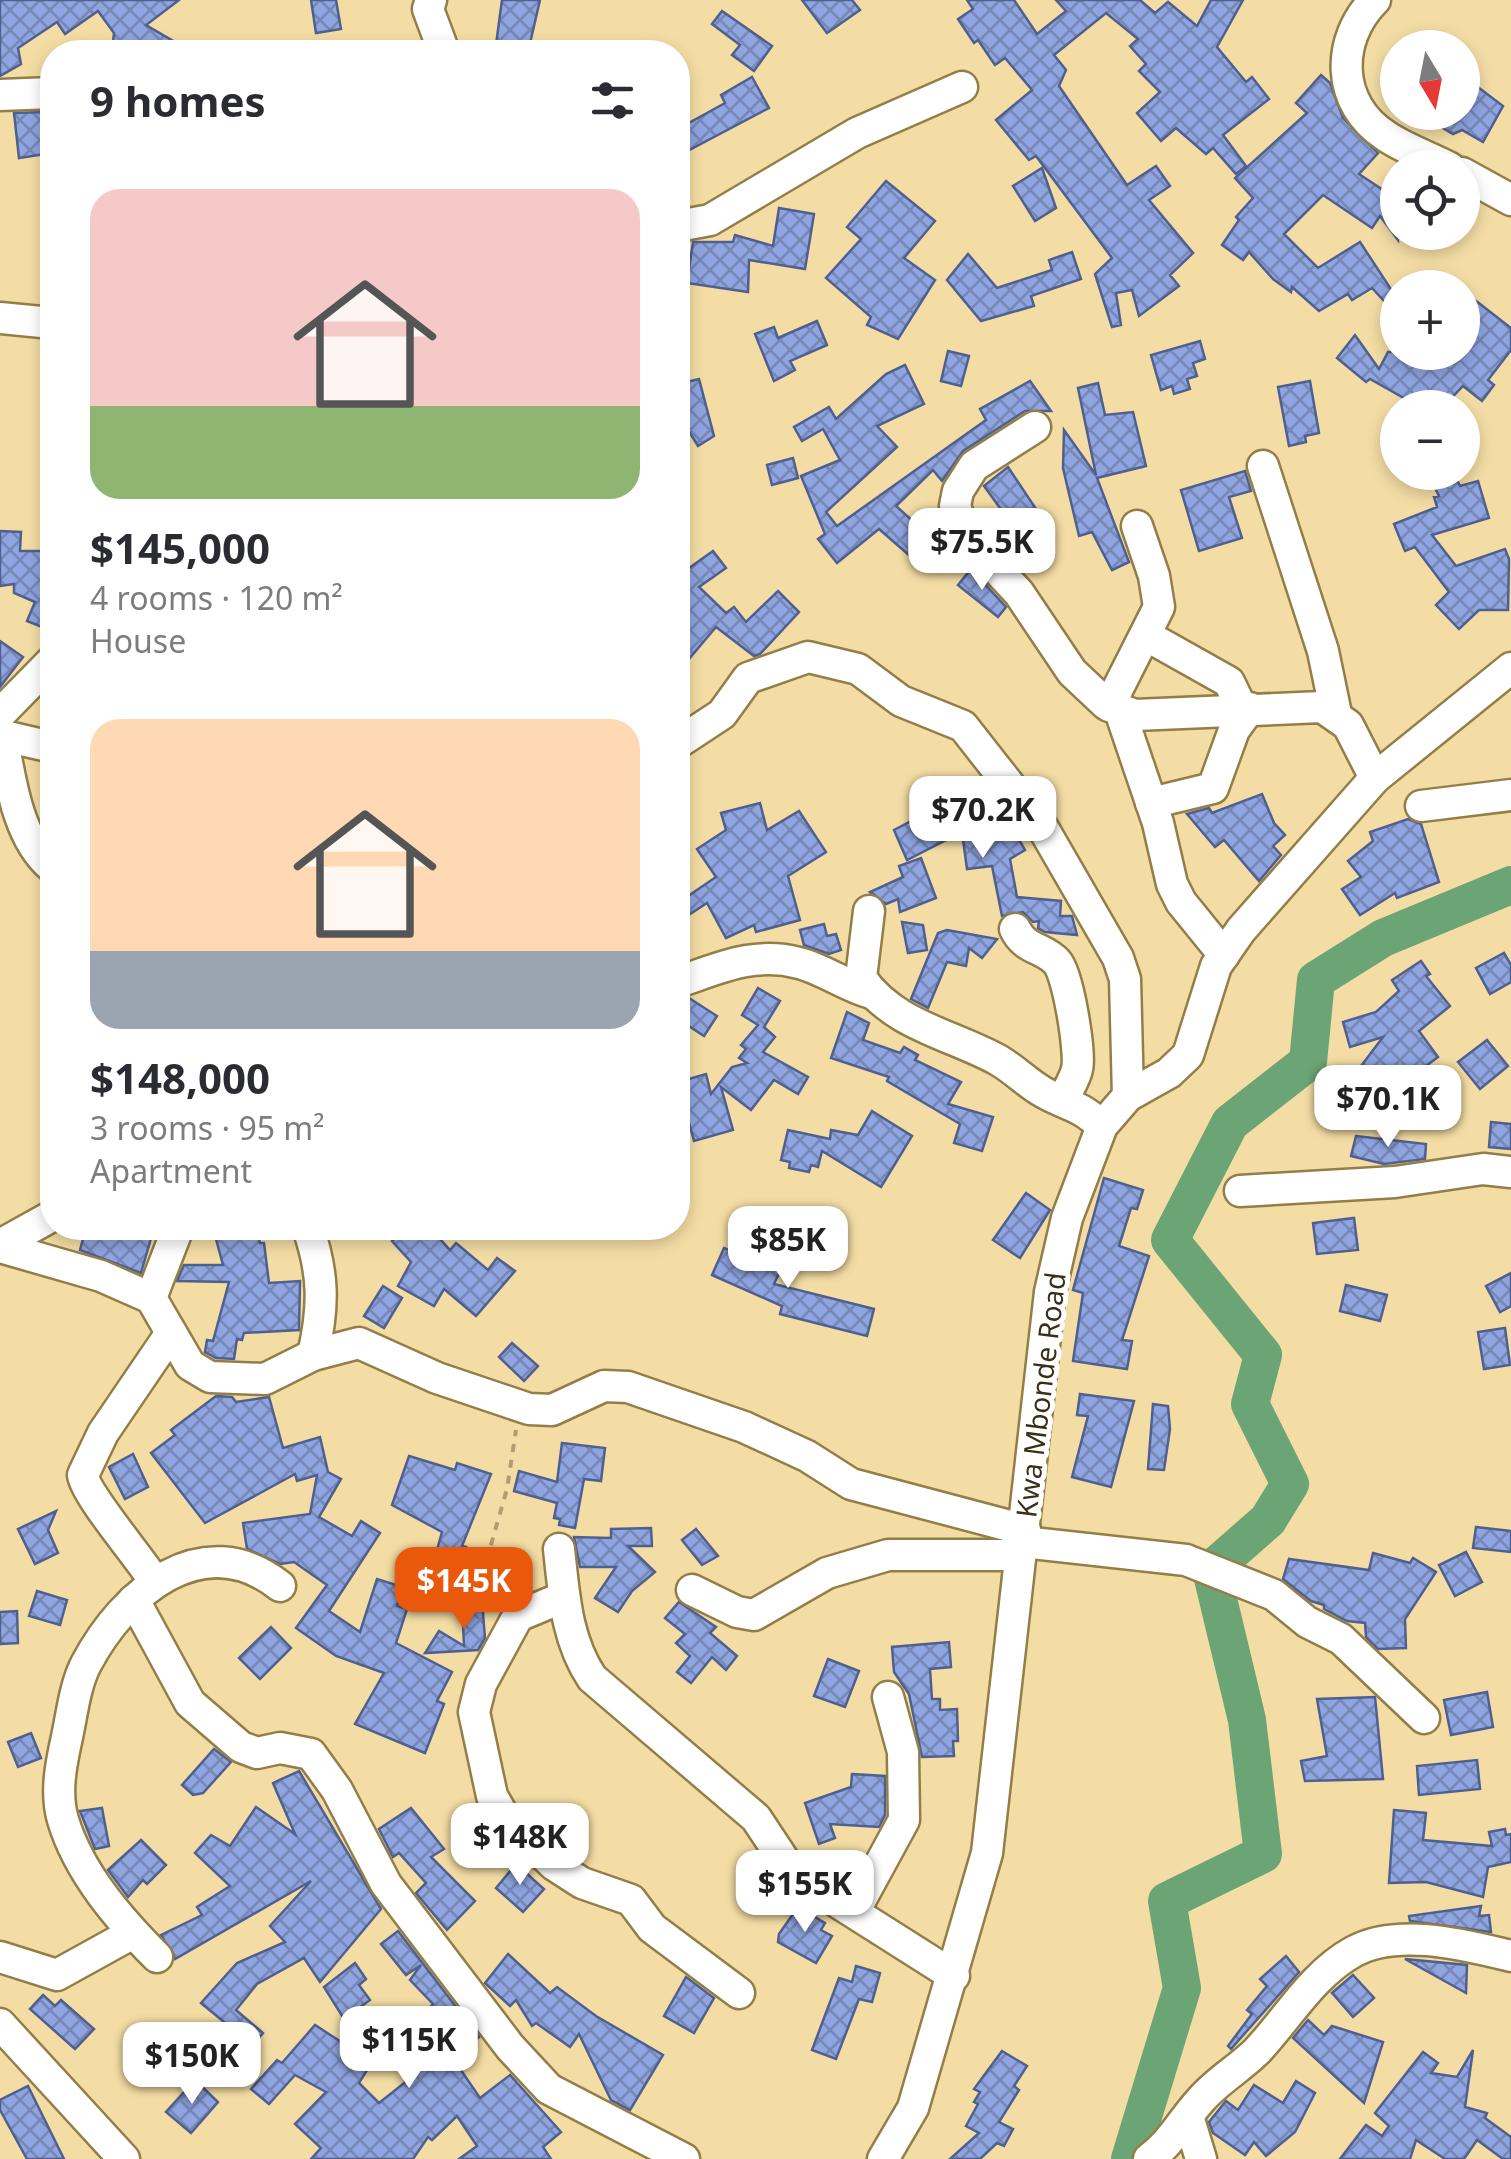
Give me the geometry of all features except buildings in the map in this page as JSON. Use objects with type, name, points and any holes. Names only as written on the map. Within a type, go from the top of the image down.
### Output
[{"type":"street","points":[[431,0],[428,9],[440,40]]},
{"type":"street","points":[[1375,0],[1350,35],[1347,86],[1361,114],[1384,136],[1413,150]]},
{"type":"street","points":[[690,224],[710,220],[857,133],[962,86]]},
{"type":"street","points":[[0,95],[40,93]]},
{"type":"street","points":[[1480,184],[1511,200]]},
{"type":"street","points":[[0,318],[40,322]]},
{"type":"street","points":[[1036,427],[964,477],[958,491],[958,521],[964,534],[1019,593],[1072,672],[1115,709],[1135,715],[1306,704],[1336,714],[1348,725],[1375,778]]},
{"type":"street","points":[[1263,466],[1323,651],[1336,714]]},
{"type":"street","points":[[1137,526],[1154,576],[1159,607],[1115,709],[1151,803],[1180,902],[1224,955]]},
{"type":"street","points":[[1147,636],[1222,677],[1246,709]]},
{"type":"street","points":[[690,735],[722,714],[748,678],[808,657],[858,669],[901,701],[963,726],[1042,828],[1118,958],[1126,979],[1128,1096]]},
{"type":"street","name":"Kwa Mbonde Road","points":[[883,2159],[913,2108],[987,1854],[1050,1292],[1066,1218],[1102,1126],[1128,1096],[1168,1073],[1188,1055],[1216,966],[1375,778],[1511,668]]},
{"type":"street","points":[[1,728],[40,677]]},
{"type":"street","points":[[1151,803],[1213,788],[1246,709]]},
{"type":"street","points":[[1,728],[40,743]]},
{"type":"street","points":[[1,728],[27,835],[40,856]]},
{"type":"street","points":[[1421,806],[1511,795]]},
{"type":"street","points":[[870,911],[861,978],[871,993]]},
{"type":"street","points":[[1015,929],[1022,942],[1057,961],[1064,976],[1077,1036],[1078,1068],[1064,1098]]},
{"type":"street","points":[[690,976],[717,964],[802,964],[871,993],[930,1032],[998,1060],[1045,1094],[1064,1098],[1102,1126]]},
{"type":"street","points":[[1240,1192],[1380,1184],[1483,1169],[1511,1172]]},
{"type":"street","points":[[0,1246],[40,1223]]},
{"type":"street","points":[[151,1298],[173,1240]]},
{"type":"street","points":[[312,1240],[322,1267],[324,1295],[313,1355]]},
{"type":"street","points":[[0,1246],[101,1276],[151,1298],[190,1366],[210,1377],[264,1378],[313,1355],[358,1343],[438,1378],[529,1409],[552,1410],[604,1386],[628,1387],[744,1427],[807,1456],[851,1484],[1023,1542]]},
{"type":"street","points":[[171,1333],[103,1433],[84,1475],[94,1502],[114,1522],[190,1703],[225,1735],[256,1753],[280,1748],[310,1754],[337,1790],[386,1884],[510,2047],[549,2089],[684,2159]]},
{"type":"street","points":[[692,1590],[737,1612],[754,1615],[827,1573],[888,1554],[1023,1542],[1186,1560],[1274,1595],[1307,1622],[1341,1640],[1424,1718]]},
{"type":"street","points":[[559,1549],[573,1642],[592,1678],[756,1818],[793,1874],[954,1976]]},
{"type":"street","points":[[157,1957],[133,1934],[80,1861],[62,1818],[58,1778],[85,1666],[144,1592],[226,1560],[264,1574],[280,1586]]},
{"type":"street","points":[[564,1596],[518,1616],[481,1684],[474,1712],[492,1796],[504,1817],[554,1865],[582,1883],[631,1900],[652,1928],[739,1993]]},
{"type":"street","points":[[854,1910],[904,1820],[904,1752],[888,1697]]},
{"type":"street","points":[[0,1957],[57,1975],[133,1934]]},
{"type":"street","points":[[1149,2159],[1167,2146],[1188,2116],[1352,1952],[1401,1940],[1468,1946],[1511,1956]]},
{"type":"street","points":[[0,2024],[124,2159]]},
{"type":"street","points":[[1188,2116],[1206,2157]]},
{"type":"path","points":[[482,1576],[507,1489],[513,1434],[529,1409]]},
{"type":"waterway","points":[[1130,2159],[1182,1988],[1167,1901],[1263,1854],[1247,1720],[1211,1570],[1268,1520],[1290,1484],[1250,1404],[1263,1355],[1170,1240],[1230,1123],[1308,1062],[1316,980],[1383,938],[1511,885]]}]
